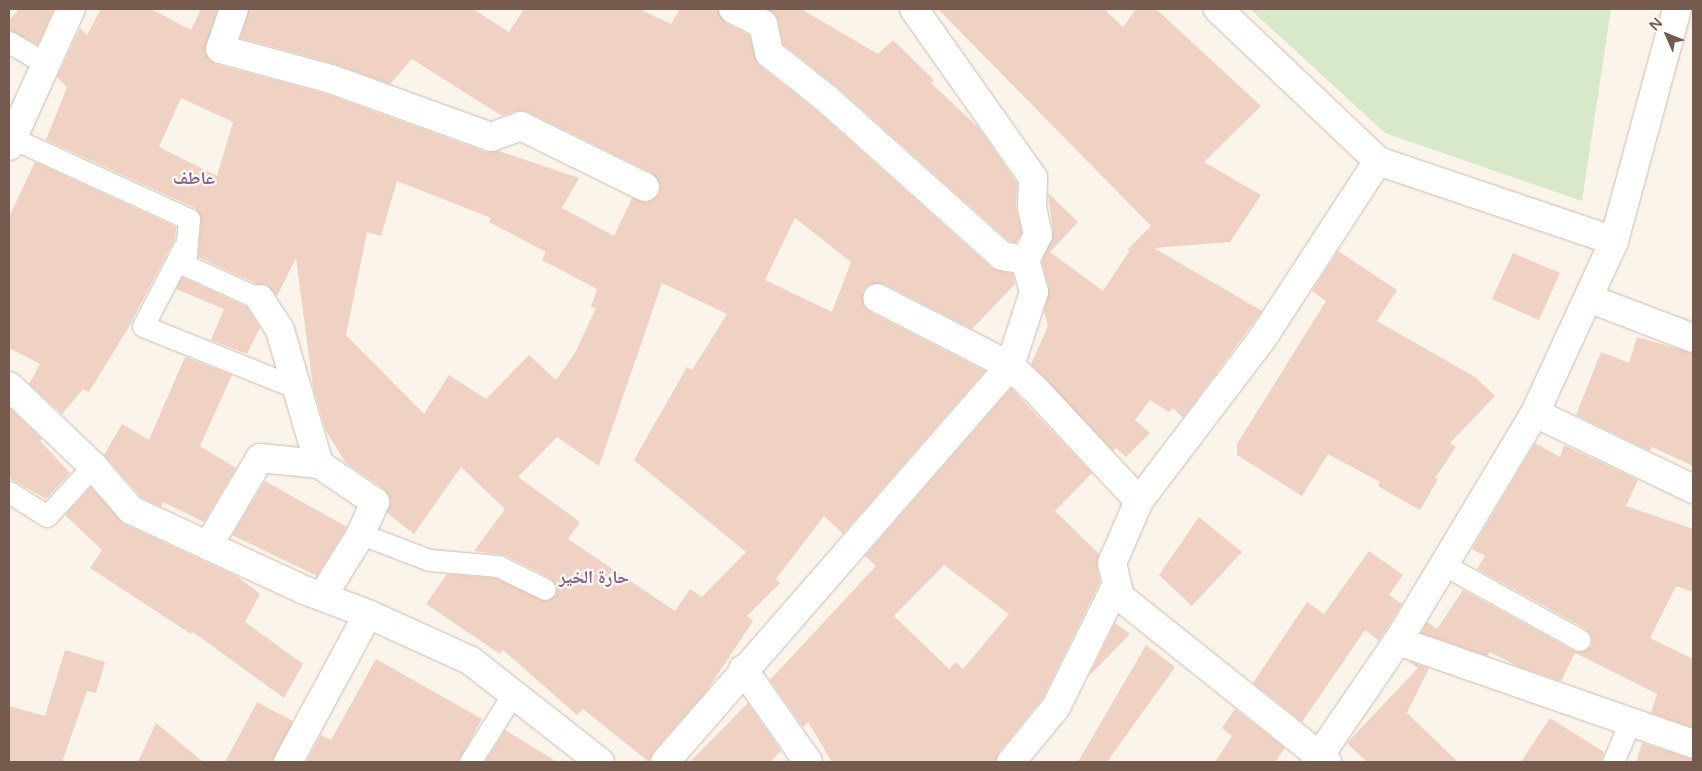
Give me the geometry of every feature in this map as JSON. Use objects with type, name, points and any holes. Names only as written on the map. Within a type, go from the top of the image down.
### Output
[{"type":"street","points":[[10,142],[71,9]]},
{"type":"street","points":[[234,9],[220,49],[330,79],[490,136],[521,126],[645,187]]},
{"type":"street","points":[[733,9],[763,24],[769,52],[827,100],[1002,256],[1025,260]]},
{"type":"street","points":[[665,762],[743,670],[1010,366],[1034,292],[1025,260],[1038,235],[1032,208],[1033,178],[914,9]]},
{"type":"street","points":[[1218,9],[1378,161],[1614,241]]},
{"type":"street","points":[[1378,161],[1262,339],[1139,501],[1112,563],[1120,597],[1320,760],[1398,641],[1535,413],[1614,241],[1677,9]]},
{"type":"street","points":[[260,298],[280,330],[319,464]]},
{"type":"street","points":[[877,298],[1010,366],[1034,388],[1139,501]]},
{"type":"street","points":[[1588,298],[1693,338]]},
{"type":"street","points":[[9,386],[94,466],[131,510],[322,597],[368,614],[471,661],[600,762]]},
{"type":"street","points":[[1535,413],[1693,489]]},
{"type":"street","points":[[208,546],[260,458],[319,464],[374,502],[361,534],[322,597]]},
{"type":"street","points":[[1011,762],[1056,707],[1117,584]]},
{"type":"street","points":[[288,762],[368,614]]},
{"type":"street","points":[[1398,641],[1693,744]]},
{"type":"street","points":[[743,670],[808,762]]},
{"type":"lane","points":[[9,42],[46,64]]},
{"type":"lane","points":[[10,142],[189,218],[185,265],[260,298]]},
{"type":"lane","points":[[187,241],[143,326],[296,388]]},
{"type":"lane","points":[[9,492],[47,516],[94,466]]},
{"type":"lane","points":[[361,534],[428,560],[498,566],[545,589]]},
{"type":"lane","points":[[1444,565],[1580,640]]},
{"type":"lane","points":[[470,762],[512,694]]},
{"type":"lane","points":[[1613,762],[1630,722]]},
{"type":"green space","points":[[1250,9],[1611,9],[1582,201],[1385,133]]},
{"type":"building","points":[[19,9],[54,9],[38,45],[9,30],[9,20]]},
{"type":"building","points":[[101,9],[151,9],[191,30],[201,9],[218,9],[205,52],[215,64],[326,94],[486,152],[499,151],[579,178],[562,208],[614,236],[632,198],[647,202],[659,194],[660,185],[652,173],[528,112],[516,111],[502,116],[412,59],[390,84],[335,64],[240,38],[249,9],[473,9],[509,32],[524,9],[639,9],[671,24],[680,9],[718,9],[726,23],[749,35],[759,65],[817,111],[992,268],[1013,274],[1015,284],[972,329],[884,284],[869,285],[863,291],[864,306],[870,312],[985,371],[843,534],[824,516],[776,579],[780,583],[747,616],[753,621],[706,692],[653,752],[649,762],[583,709],[577,715],[503,650],[500,654],[426,604],[447,574],[495,578],[545,601],[556,595],[557,588],[550,578],[504,555],[474,551],[505,509],[461,467],[414,534],[387,513],[391,501],[384,489],[346,463],[326,431],[313,387],[296,258],[277,296],[267,285],[257,284],[198,257],[201,220],[195,208],[46,140],[67,87],[57,77],[80,28],[87,35]],"holes":[[[181,98],[233,122],[217,176],[159,147]],[[397,181],[491,218],[489,222],[546,252],[542,260],[597,289],[591,307],[596,308],[575,353],[556,380],[529,355],[486,399],[449,375],[424,414],[346,335],[367,232],[381,236]],[[795,218],[851,262],[832,312],[765,280]],[[662,283],[727,314],[692,370],[687,367],[634,460],[746,552],[702,597],[690,589],[675,611],[568,539],[580,522],[518,477],[557,437],[599,466]]]},
{"type":"building","points":[[767,9],[801,9],[878,54],[893,40],[934,80],[931,83],[979,128],[1017,183],[1016,207],[1022,233],[1016,243],[1009,241],[837,87],[783,44],[778,20]]},
{"type":"building","points":[[938,9],[1104,9],[1123,27],[1136,9],[1156,9],[1261,106],[1204,162],[1261,195],[1230,242],[1154,248],[1262,311],[1183,418],[1173,408],[1169,412],[1150,400],[1135,420],[1150,433],[1126,457],[1116,448],[1113,451],[1031,364],[1048,326],[1044,311],[1049,288],[1042,262],[1053,232],[1048,193],[1078,222],[1050,252],[1103,291],[1130,250],[1127,250],[1151,226]]},
{"type":"building","points":[[35,162],[176,227],[175,239],[127,330],[89,392],[83,389],[62,414],[29,384],[40,364],[9,348],[9,217]]},
{"type":"building","points":[[1338,251],[1397,290],[1377,321],[1475,377],[1495,396],[1450,443],[1456,447],[1435,478],[1438,479],[1420,510],[1378,486],[1380,482],[1328,454],[1302,496],[1237,455],[1237,444],[1326,301],[1312,291]]},
{"type":"building","points":[[1513,253],[1560,273],[1539,320],[1492,299]]},
{"type":"building","points":[[182,277],[247,307],[260,328],[247,354],[211,340],[224,309],[176,289]]},
{"type":"building","points":[[1637,337],[1693,353],[1693,466],[1652,447],[1650,451],[1576,415],[1601,352],[1629,363]]},
{"type":"building","points":[[185,357],[232,375],[200,446],[236,468],[204,522],[163,502],[161,507],[141,497],[104,455],[122,424],[149,440]]},
{"type":"building","points":[[1011,388],[1092,473],[1055,511],[1099,554],[1097,566],[1100,582],[1043,698],[999,752],[996,762],[832,762],[808,722],[803,727],[770,680],[876,566],[865,556]],"holes":[[[944,565],[1009,614],[963,669],[956,662],[949,669],[894,616]]]},
{"type":"building","points":[[9,407],[42,439],[40,441],[70,473],[46,499],[9,478]]},
{"type":"building","points":[[1535,443],[1560,457],[1564,445],[1638,480],[1626,506],[1693,529],[1693,592],[1676,586],[1650,638],[1693,659],[1693,728],[1651,713],[1657,694],[1575,653],[1561,681],[1519,667],[1490,652],[1487,656],[1421,633],[1427,622],[1437,629],[1463,590],[1574,651],[1581,652],[1591,646],[1592,639],[1586,629],[1477,569],[1485,556],[1472,549]]},
{"type":"building","points":[[265,481],[347,527],[317,576],[232,535]]},
{"type":"building","points":[[91,487],[124,524],[238,577],[260,594],[245,622],[303,664],[284,698],[193,632],[191,634],[90,568],[102,550],[65,515]]},
{"type":"building","points":[[1199,517],[1242,552],[1192,606],[1159,575]]},
{"type":"building","points":[[1369,551],[1403,575],[1389,595],[1402,604],[1379,641],[1365,630],[1302,722],[1253,683],[1307,602],[1324,614]]},
{"type":"building","points":[[1115,623],[1130,634],[1089,676]]},
{"type":"building","points":[[1146,645],[1175,667],[1107,762],[1078,762]]},
{"type":"building","points":[[65,650],[105,662],[96,693],[87,691],[62,762],[9,762],[9,706],[45,716]]},
{"type":"building","points":[[376,659],[482,719],[458,762],[306,762],[321,735],[331,740]]},
{"type":"building","points":[[1408,661],[1429,668],[1407,713],[1458,762],[1367,762],[1347,743],[1418,668]]},
{"type":"building","points":[[257,702],[293,721],[272,762],[225,762]]},
{"type":"building","points":[[748,703],[781,751],[770,762],[690,762]]},
{"type":"building","points":[[1235,709],[1285,748],[1275,762],[1215,762],[1232,736],[1222,728]]},
{"type":"building","points":[[1550,718],[1604,752],[1601,762],[1521,762]]},
{"type":"building","points":[[156,723],[203,762],[138,762]]},
{"type":"building","points":[[505,730],[557,762],[485,762]]},
{"type":"building","points":[[1642,743],[1693,759],[1693,762],[1636,762]]},
{"type":"district","name":"عاطف","points":[[194,178]]},
{"type":"district","name":"حارة الخير","points":[[594,577]]}]
